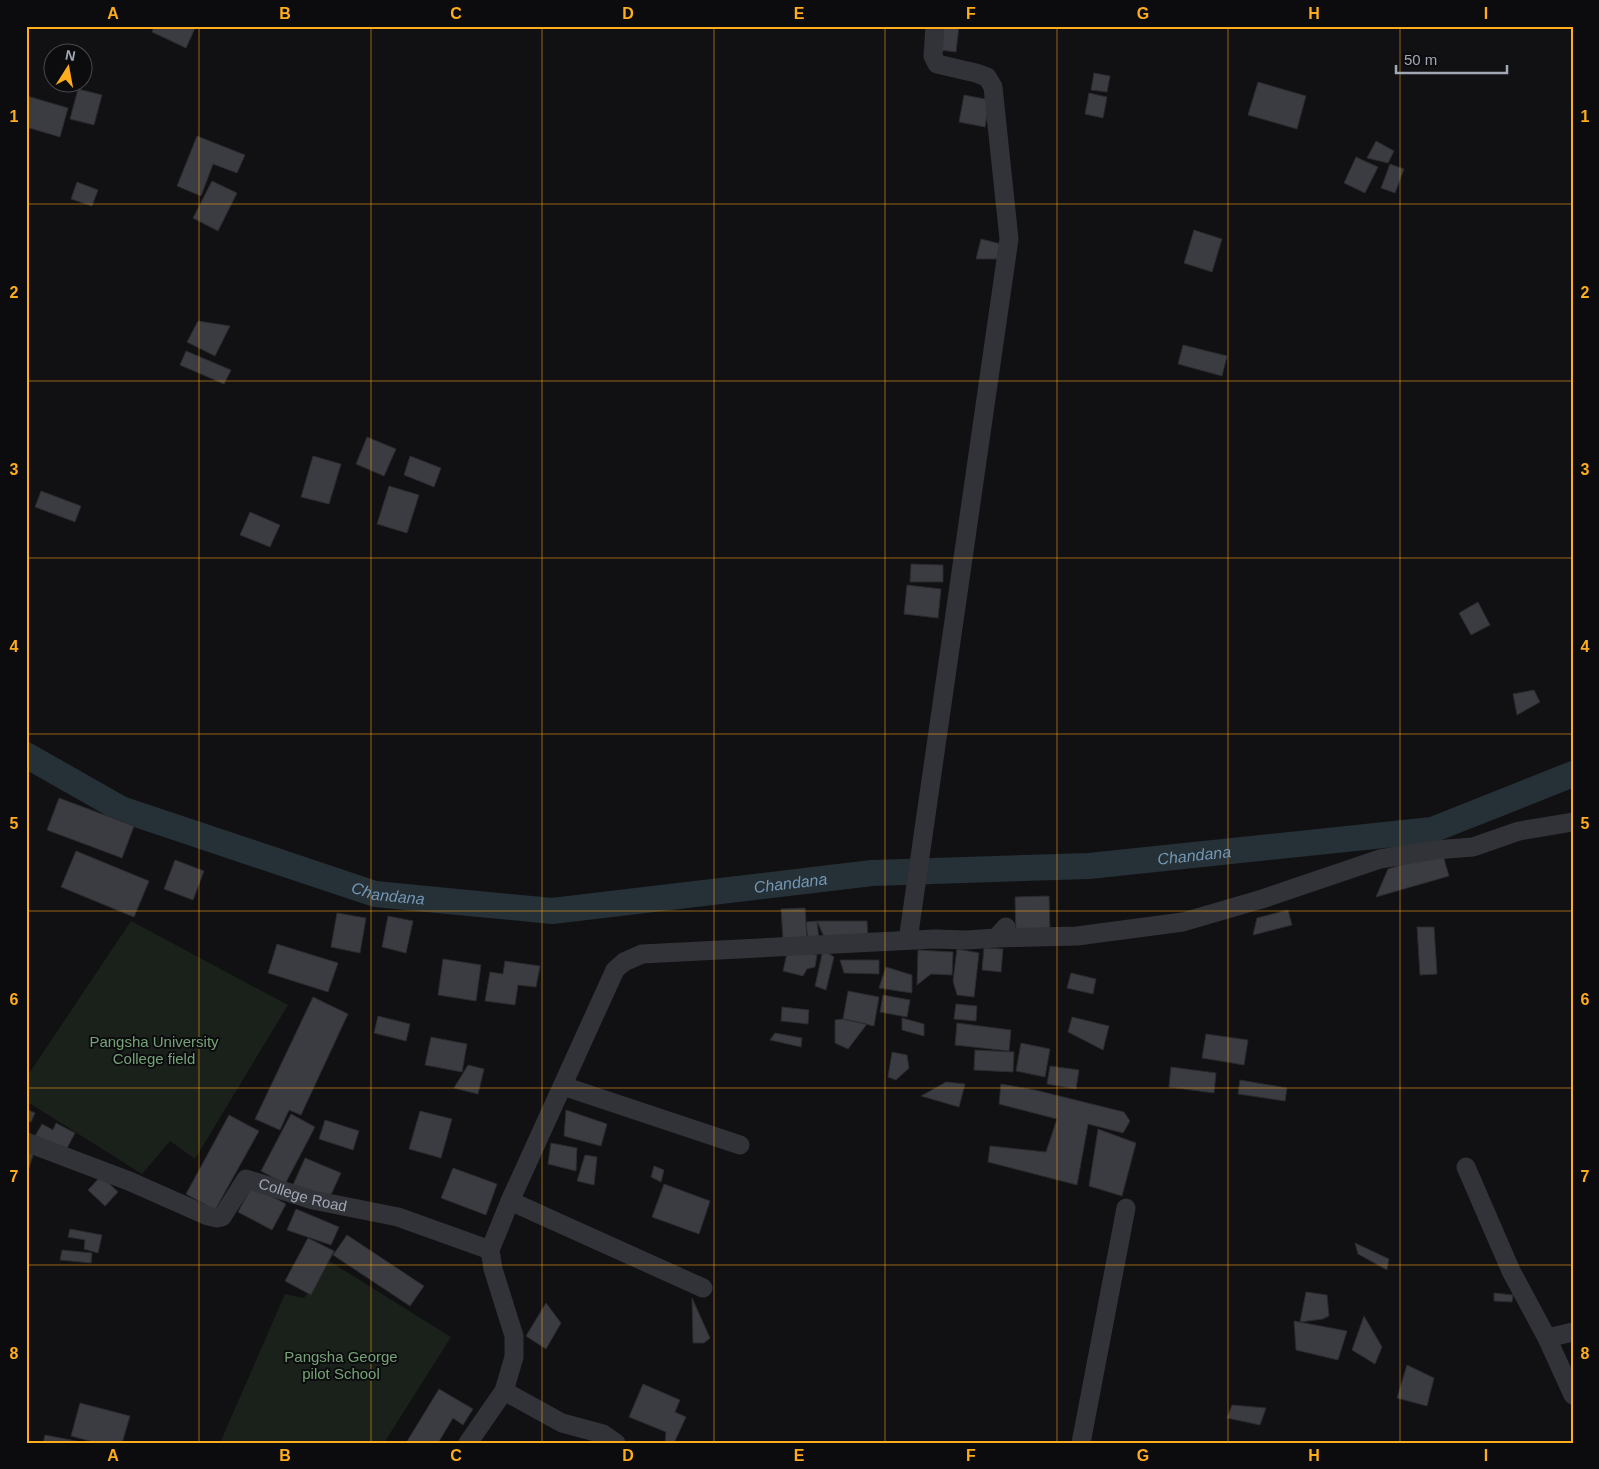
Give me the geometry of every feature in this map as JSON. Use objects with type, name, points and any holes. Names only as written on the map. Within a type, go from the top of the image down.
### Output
[{"type":"street","points":[[909,933],[1009,238],[993,86],[987,77],[937,64],[933,56],[935,26]]},
{"type":"street","points":[[468,1443],[504,1391],[514,1357],[514,1336],[493,1269],[490,1250],[510,1201],[615,970],[624,962],[642,954],[909,933],[935,939],[967,940],[1001,932],[1077,936],[1183,922],[1262,899],[1380,859],[1435,850],[1473,847],[1519,831],[1573,822]]},
{"type":"street","points":[[563,1086],[740,1145]]},
{"type":"street","name":"College Road","points":[[26,1142],[129,1181],[216,1218],[222,1217],[246,1179],[314,1200],[398,1217],[490,1250]]},
{"type":"street","points":[[1466,1167],[1511,1271],[1547,1338],[1573,1395]]},
{"type":"street","points":[[510,1201],[703,1288]]},
{"type":"street","points":[[1081,1443],[1126,1208]]},
{"type":"street","points":[[1547,1338],[1573,1332]]},
{"type":"street","points":[[504,1391],[562,1423],[603,1434],[616,1443]]},
{"type":"green space","name":"Pangsha University College field","points":[[131,921],[288,1005],[195,1159],[170,1141],[142,1174],[26,1101],[26,1078]]},
{"type":"green space","name":"Pangsha George pilot School","points":[[329,1261],[451,1337],[384,1443],[220,1443],[285,1294],[304,1298]]},
{"type":"building","points":[[26,26],[30,26],[26,39]]},
{"type":"building","points":[[154,26],[196,26],[186,48],[152,32]]},
{"type":"building","points":[[943,26],[959,26],[956,52],[940,50]]},
{"type":"building","points":[[1094,73],[1110,76],[1107,92],[1091,90]]},
{"type":"building","points":[[1258,82],[1306,96],[1297,129],[1248,115]]},
{"type":"building","points":[[77,92],[90,92],[102,95],[94,125],[70,119]]},
{"type":"building","points":[[1089,93],[1107,97],[1103,118],[1085,114]]},
{"type":"building","points":[[964,95],[990,100],[985,127],[959,122]]},
{"type":"building","points":[[27,96],[68,108],[60,137],[26,127]]},
{"type":"building","points":[[197,136],[245,155],[237,173],[213,164],[201,196],[177,186]]},
{"type":"building","points":[[1376,141],[1394,151],[1388,163],[1367,158]]},
{"type":"building","points":[[1356,157],[1378,167],[1365,193],[1344,183]]},
{"type":"building","points":[[1390,164],[1404,169],[1395,193],[1381,188]]},
{"type":"building","points":[[212,181],[237,193],[218,231],[193,218]]},
{"type":"building","points":[[77,182],[98,190],[92,206],[71,199]]},
{"type":"building","points":[[1194,230],[1222,239],[1212,272],[1184,263]]},
{"type":"building","points":[[981,239],[1001,244],[997,259],[976,259]]},
{"type":"building","points":[[198,321],[230,326],[215,356],[187,342]]},
{"type":"building","points":[[1183,345],[1227,356],[1222,376],[1178,364]]},
{"type":"building","points":[[186,351],[231,370],[224,384],[180,365]]},
{"type":"building","points":[[367,437],[396,449],[384,476],[356,464]]},
{"type":"building","points":[[313,456],[341,464],[329,504],[301,497]]},
{"type":"building","points":[[410,456],[441,468],[434,487],[404,475]]},
{"type":"building","points":[[389,486],[419,495],[407,533],[377,524]]},
{"type":"building","points":[[41,491],[81,506],[75,522],[35,507]]},
{"type":"building","points":[[250,512],[280,525],[270,547],[240,535]]},
{"type":"building","points":[[911,564],[943,565],[943,582],[910,582]]},
{"type":"building","points":[[907,585],[941,589],[938,618],[904,614]]},
{"type":"building","points":[[1478,602],[1490,625],[1471,635],[1459,613]]},
{"type":"building","points":[[1534,690],[1540,702],[1517,715],[1513,694]]},
{"type":"building","points":[[59,798],[134,826],[122,858],[47,830]]},
{"type":"building","points":[[76,851],[149,881],[134,917],[61,887]]},
{"type":"building","points":[[1442,852],[1449,876],[1376,897],[1388,869]]},
{"type":"building","points":[[175,860],[204,871],[193,900],[164,889]]},
{"type":"building","points":[[1049,896],[1050,933],[1016,935],[1015,897]]},
{"type":"building","points":[[805,908],[807,937],[783,939],[781,909]]},
{"type":"building","points":[[1288,910],[1292,925],[1253,935],[1257,918]]},
{"type":"building","points":[[337,913],[366,918],[360,953],[331,947]]},
{"type":"building","points":[[388,916],[413,921],[406,953],[382,947]]},
{"type":"building","points":[[817,921],[819,940],[808,941],[806,922]]},
{"type":"building","points":[[817,921],[867,921],[868,939],[825,939]]},
{"type":"building","points":[[1417,927],[1434,927],[1437,974],[1420,975]]},
{"type":"building","points":[[277,944],[338,963],[328,992],[268,973]]},
{"type":"building","points":[[984,948],[1003,949],[1001,972],[982,970]]},
{"type":"building","points":[[788,949],[817,955],[815,967],[807,969],[803,976],[783,971]]},
{"type":"building","points":[[957,949],[979,953],[974,997],[957,995],[953,981]]},
{"type":"building","points":[[823,950],[834,957],[826,990],[815,986]]},
{"type":"building","points":[[918,950],[953,952],[952,975],[931,974],[917,985]]},
{"type":"building","points":[[443,959],[481,965],[476,1001],[438,995]]},
{"type":"building","points":[[840,960],[879,960],[879,974],[844,973]]},
{"type":"building","points":[[505,961],[540,966],[536,987],[518,985],[515,1005],[485,1001],[490,972],[503,974]]},
{"type":"building","points":[[886,967],[912,975],[912,993],[879,988]]},
{"type":"building","points":[[1071,973],[1096,979],[1093,994],[1067,988]]},
{"type":"building","points":[[848,991],[879,997],[874,1026],[843,1019]]},
{"type":"building","points":[[883,995],[910,1000],[907,1017],[880,1012]]},
{"type":"building","points":[[313,997],[348,1014],[301,1115],[289,1110],[280,1130],[255,1119]]},
{"type":"building","points":[[956,1004],[977,1006],[976,1021],[954,1019]]},
{"type":"building","points":[[782,1007],[809,1010],[808,1024],[781,1021]]},
{"type":"building","points":[[378,1016],[410,1024],[406,1041],[374,1033]]},
{"type":"building","points":[[1072,1017],[1109,1026],[1103,1050],[1068,1032]]},
{"type":"building","points":[[902,1018],[924,1024],[924,1036],[902,1030]]},
{"type":"building","points":[[843,1019],[867,1024],[848,1049],[835,1043],[835,1020]]},
{"type":"building","points":[[957,1023],[1011,1030],[1009,1051],[955,1045]]},
{"type":"building","points":[[775,1033],[802,1038],[801,1047],[770,1040]]},
{"type":"building","points":[[1206,1034],[1248,1040],[1244,1065],[1202,1058]]},
{"type":"building","points":[[431,1037],[467,1044],[462,1072],[425,1065]]},
{"type":"building","points":[[1021,1043],[1050,1049],[1045,1077],[1016,1071]]},
{"type":"building","points":[[975,1050],[1014,1052],[1013,1072],[974,1070]]},
{"type":"building","points":[[892,1052],[907,1055],[909,1068],[896,1080],[888,1077]]},
{"type":"building","points":[[468,1065],[484,1069],[478,1094],[454,1088]]},
{"type":"building","points":[[1050,1066],[1079,1070],[1076,1089],[1047,1084]]},
{"type":"building","points":[[1171,1067],[1216,1073],[1214,1093],[1169,1087]]},
{"type":"building","points":[[1240,1080],[1287,1088],[1285,1101],[1238,1094]]},
{"type":"building","points":[[946,1082],[965,1084],[959,1107],[921,1096]]},
{"type":"building","points":[[1001,1084],[1035,1090],[1124,1112],[1130,1121],[1123,1133],[1088,1124],[1077,1185],[988,1162],[990,1146],[1046,1152],[1057,1119],[999,1104]]},
{"type":"building","points":[[26,1109],[35,1113],[31,1122],[26,1120]]},
{"type":"building","points":[[566,1110],[607,1124],[601,1146],[564,1136]]},
{"type":"building","points":[[420,1111],[452,1119],[441,1158],[409,1149]]},
{"type":"building","points":[[291,1114],[315,1127],[285,1184],[261,1171]]},
{"type":"building","points":[[229,1115],[259,1131],[215,1210],[186,1194]]},
{"type":"building","points":[[325,1120],[359,1131],[353,1150],[319,1139]]},
{"type":"building","points":[[56,1123],[75,1133],[65,1152],[35,1136],[42,1124],[53,1130]]},
{"type":"building","points":[[1098,1129],[1136,1143],[1122,1196],[1089,1186]]},
{"type":"building","points":[[551,1143],[577,1148],[576,1171],[548,1164]]},
{"type":"building","points":[[26,1149],[34,1152],[26,1177]]},
{"type":"building","points":[[585,1155],[597,1157],[594,1185],[577,1181]]},
{"type":"building","points":[[305,1158],[341,1173],[328,1201],[293,1185]]},
{"type":"building","points":[[654,1166],[664,1170],[661,1182],[651,1177]]},
{"type":"building","points":[[453,1168],[497,1184],[486,1215],[441,1198]]},
{"type":"building","points":[[101,1176],[118,1192],[105,1206],[88,1190]]},
{"type":"building","points":[[664,1184],[710,1201],[699,1234],[652,1217]]},
{"type":"building","points":[[252,1186],[286,1204],[272,1230],[238,1212]]},
{"type":"building","points":[[296,1209],[339,1227],[331,1245],[287,1230]]},
{"type":"building","points":[[70,1229],[102,1235],[98,1253],[84,1249],[85,1240],[68,1237]]},
{"type":"building","points":[[347,1235],[424,1286],[410,1306],[333,1255]]},
{"type":"building","points":[[308,1238],[334,1251],[311,1295],[285,1281]]},
{"type":"building","points":[[1355,1243],[1389,1259],[1387,1270],[1358,1254]]},
{"type":"building","points":[[62,1250],[92,1253],[91,1263],[60,1260]]},
{"type":"building","points":[[1306,1292],[1327,1295],[1329,1316],[1323,1319],[1300,1322]]},
{"type":"building","points":[[1494,1293],[1513,1295],[1512,1302],[1494,1301]]},
{"type":"building","points":[[692,1298],[710,1338],[704,1343],[693,1343]]},
{"type":"building","points":[[546,1303],[561,1323],[546,1349],[526,1336]]},
{"type":"building","points":[[1364,1316],[1382,1347],[1375,1364],[1352,1350]]},
{"type":"building","points":[[1294,1321],[1347,1331],[1338,1360],[1296,1350]]},
{"type":"building","points":[[1407,1365],[1434,1378],[1427,1406],[1397,1398]]},
{"type":"building","points":[[643,1384],[680,1400],[675,1412],[686,1417],[674,1443],[665,1443],[666,1432],[629,1417]]},
{"type":"building","points":[[439,1389],[473,1409],[463,1425],[453,1418],[438,1443],[406,1443]]},
{"type":"building","points":[[80,1403],[130,1416],[122,1443],[97,1443],[71,1436]]},
{"type":"building","points":[[1232,1405],[1266,1408],[1260,1425],[1227,1418]]},
{"type":"building","points":[[45,1435],[76,1441],[76,1443],[43,1443]]},
{"type":"waterway","name":"Chandana","points":[[26,755],[121,809],[375,894],[552,911],[872,873],[1089,866],[1432,830],[1573,774]]}]
